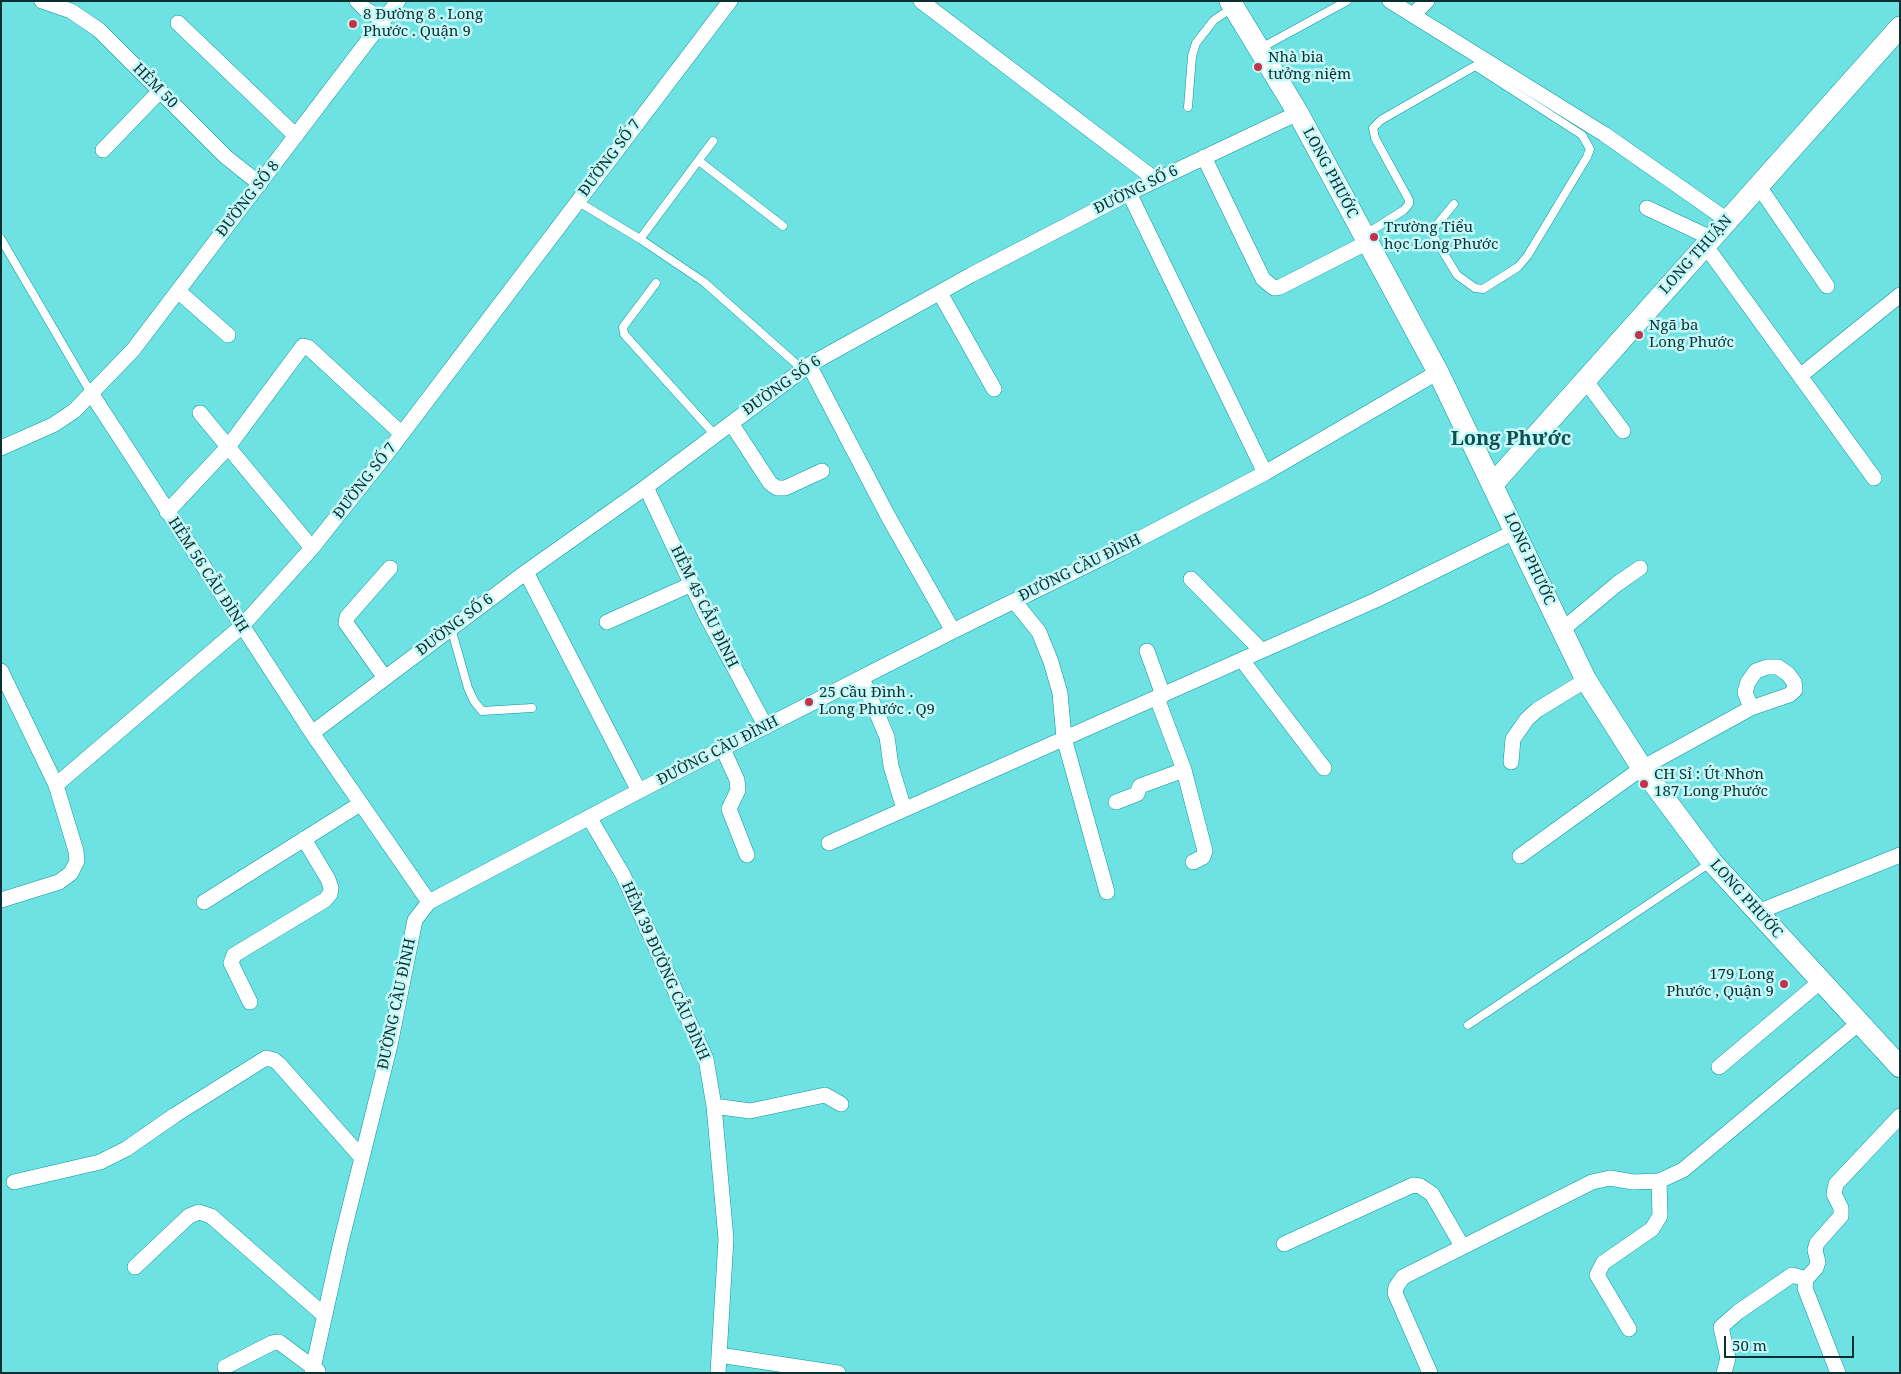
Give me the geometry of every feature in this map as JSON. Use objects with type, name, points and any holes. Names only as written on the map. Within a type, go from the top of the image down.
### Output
[{"type":"street","name":"HẺM 50","points":[[42,1],[71,11],[99,30],[226,157],[260,184]]},
{"type":"street","points":[[357,1],[365,9],[384,20]]},
{"type":"street","name":"ĐƯỜNG SỐ 8","points":[[1,448],[53,425],[74,411],[133,350],[398,1]]},
{"type":"street","name":"ĐƯỜNG SỐ 7","points":[[56,785],[242,626],[312,548],[402,434],[730,1]]},
{"type":"street","points":[[920,1],[1156,180]]},
{"type":"street","points":[[1390,1],[1604,134],[1727,220]]},
{"type":"street","points":[[1413,16],[1427,1]]},
{"type":"street","name":"LONG PHƯỚC","points":[[1232,4],[1298,113],[1438,372],[1586,680],[1642,768],[1712,862],[1900,1067]]},
{"type":"street","points":[[178,23],[296,136]]},
{"type":"street","name":"LONG THUẬN","points":[[1493,484],[1758,184],[1900,27]]},
{"type":"street","points":[[103,150],[160,91]]},
{"type":"street","name":"ĐƯỜNG SỐ 6","points":[[312,734],[526,572],[646,487],[806,367],[971,275],[1129,192],[1298,113]]},
{"type":"street","points":[[1204,157],[1263,279],[1274,288],[1280,287],[1366,239]]},
{"type":"street","points":[[1758,184],[1827,286]]},
{"type":"street","points":[[1129,192],[1265,473]]},
{"type":"street","points":[[1647,208],[1708,242],[1800,376],[1874,478]]},
{"type":"street","points":[[178,291],[228,334]]},
{"type":"street","points":[[940,293],[994,389]]},
{"type":"street","points":[[1800,376],[1900,295]]},
{"type":"street","points":[[167,512],[228,447],[303,346],[308,347],[402,434]]},
{"type":"street","points":[[806,367],[953,631]]},
{"type":"street","name":"ĐƯỜNG CẦU ĐÌNH","points":[[315,1370],[324,1315],[390,1045],[415,920],[429,902],[639,791],[1265,473],[1438,372]]},
{"type":"street","points":[[1585,380],[1623,432]]},
{"type":"street","name":"HẺM 56 CẪU ĐÌNH","points":[[91,393],[312,734],[429,902]]},
{"type":"street","points":[[200,413],[312,548]]},
{"type":"street","points":[[731,423],[770,483],[777,488],[785,488],[822,471]]},
{"type":"street","name":"HẺM 45 CẪU ĐÌNH","points":[[646,487],[692,584],[766,727]]},
{"type":"street","points":[[829,842],[1376,600],[1516,532]]},
{"type":"street","points":[[385,678],[346,624],[347,617],[390,568]]},
{"type":"street","points":[[1562,630],[1640,568]]},
{"type":"street","points":[[526,572],[639,791]]},
{"type":"street","points":[[1191,579],[1262,651]]},
{"type":"street","points":[[607,622],[692,584]]},
{"type":"street","points":[[1014,601],[1029,617],[1039,632],[1051,662],[1060,693],[1064,738],[1107,892]]},
{"type":"street","points":[[1148,651],[1160,696],[1184,770],[1205,851],[1203,857],[1193,862]]},
{"type":"street","points":[[1242,660],[1324,768]]},
{"type":"street","points":[[1,671],[56,785],[77,861],[71,873],[59,882],[1,900]]},
{"type":"street","points":[[862,678],[887,737],[891,766],[904,809]]},
{"type":"street","points":[[1511,762],[1513,739],[1527,719],[1537,710],[1586,680]]},
{"type":"street","points":[[1520,856],[1642,768],[1751,708]]},
{"type":"street","points":[[723,749],[737,780],[738,790],[729,809],[747,855]]},
{"type":"street","points":[[1116,802],[1137,794],[1140,786],[1184,770]]},
{"type":"street","points":[[204,902],[360,804]]},
{"type":"street","name":"HẺM 39 ĐƯỜNG CẪU ĐÌNH","points":[[589,817],[624,876],[706,1059],[714,1106],[726,1239],[718,1373]]},
{"type":"street","points":[[250,1002],[231,964],[234,956],[325,900],[330,894],[331,888],[328,879],[304,839]]},
{"type":"street","points":[[1758,912],[1900,854]]},
{"type":"street","points":[[1719,1067],[1821,981]]},
{"type":"street","points":[[1430,1373],[1398,1301],[1396,1287],[1403,1277],[1592,1182],[1610,1178],[1633,1182],[1659,1181],[1682,1170],[1859,1023]]},
{"type":"street","points":[[14,1182],[100,1162],[126,1149],[174,1115],[266,1058],[274,1060],[279,1064],[362,1158]]},
{"type":"street","points":[[714,1106],[750,1111],[825,1095],[841,1104]]},
{"type":"street","points":[[1838,1373],[1805,1288],[1806,1279],[1816,1268],[1818,1262],[1815,1250],[1817,1243],[1841,1216],[1841,1208],[1834,1194],[1836,1184],[1900,1116]]},
{"type":"street","points":[[1629,1329],[1597,1275],[1603,1264],[1652,1229],[1660,1216],[1659,1181]]},
{"type":"street","points":[[1284,1244],[1413,1185],[1420,1186],[1432,1194],[1462,1246]]},
{"type":"street","points":[[135,1267],[189,1216],[199,1212],[211,1216],[324,1315]]},
{"type":"street","points":[[1724,1373],[1728,1358],[1721,1327],[1738,1312],[1792,1275],[1806,1279]]},
{"type":"street","points":[[225,1367],[279,1342],[315,1370]]},
{"type":"street","points":[[719,1355],[838,1373]]},
{"type":"lane","points":[[1258,49],[1347,1]]},
{"type":"lane","points":[[1188,107],[1192,56],[1196,43],[1214,20],[1232,4]]},
{"type":"lane","points":[[1366,239],[1409,204],[1409,200],[1375,138],[1373,128],[1381,120],[1475,66],[1582,135],[1590,149],[1528,255],[1518,266],[1484,289],[1475,288],[1457,275],[1434,237],[1434,228],[1454,204]]},
{"type":"lane","points":[[640,238],[713,141]]},
{"type":"lane","points":[[699,161],[783,226]]},
{"type":"lane","points":[[577,201],[640,238],[704,282],[806,367]]},
{"type":"lane","name":"HẺM 56 CẪU ĐÌNH","points":[[1,239],[91,393]]},
{"type":"lane","points":[[656,283],[623,327],[623,332],[715,435]]},
{"type":"lane","points":[[451,628],[468,688],[474,701],[482,710],[532,708]]},
{"type":"lane","points":[[1468,1025],[1712,862]]},
{"type":"place","name":"8 Đường 8 . Long Phước . Quận 9","points":[[353,24]]},
{"type":"place","name":"Nhà bia tưởng niệm","points":[[1258,67]]},
{"type":"place","name":"Trường Tiểu học Long Phước","points":[[1374,237]]},
{"type":"place","name":"Ngã ba Long Phước","points":[[1639,335]]},
{"type":"place","name":"25 Cầu Đình . Long Phước . Q9","points":[[809,702]]},
{"type":"place","name":"CH Sỉ : Út Nhơn 187 Long Phước","points":[[1644,784]]},
{"type":"place","name":"179 Long Phước , Quận 9","points":[[1784,984]]},
{"type":"district","name":"Long Phước","points":[[1511,439]]}]
